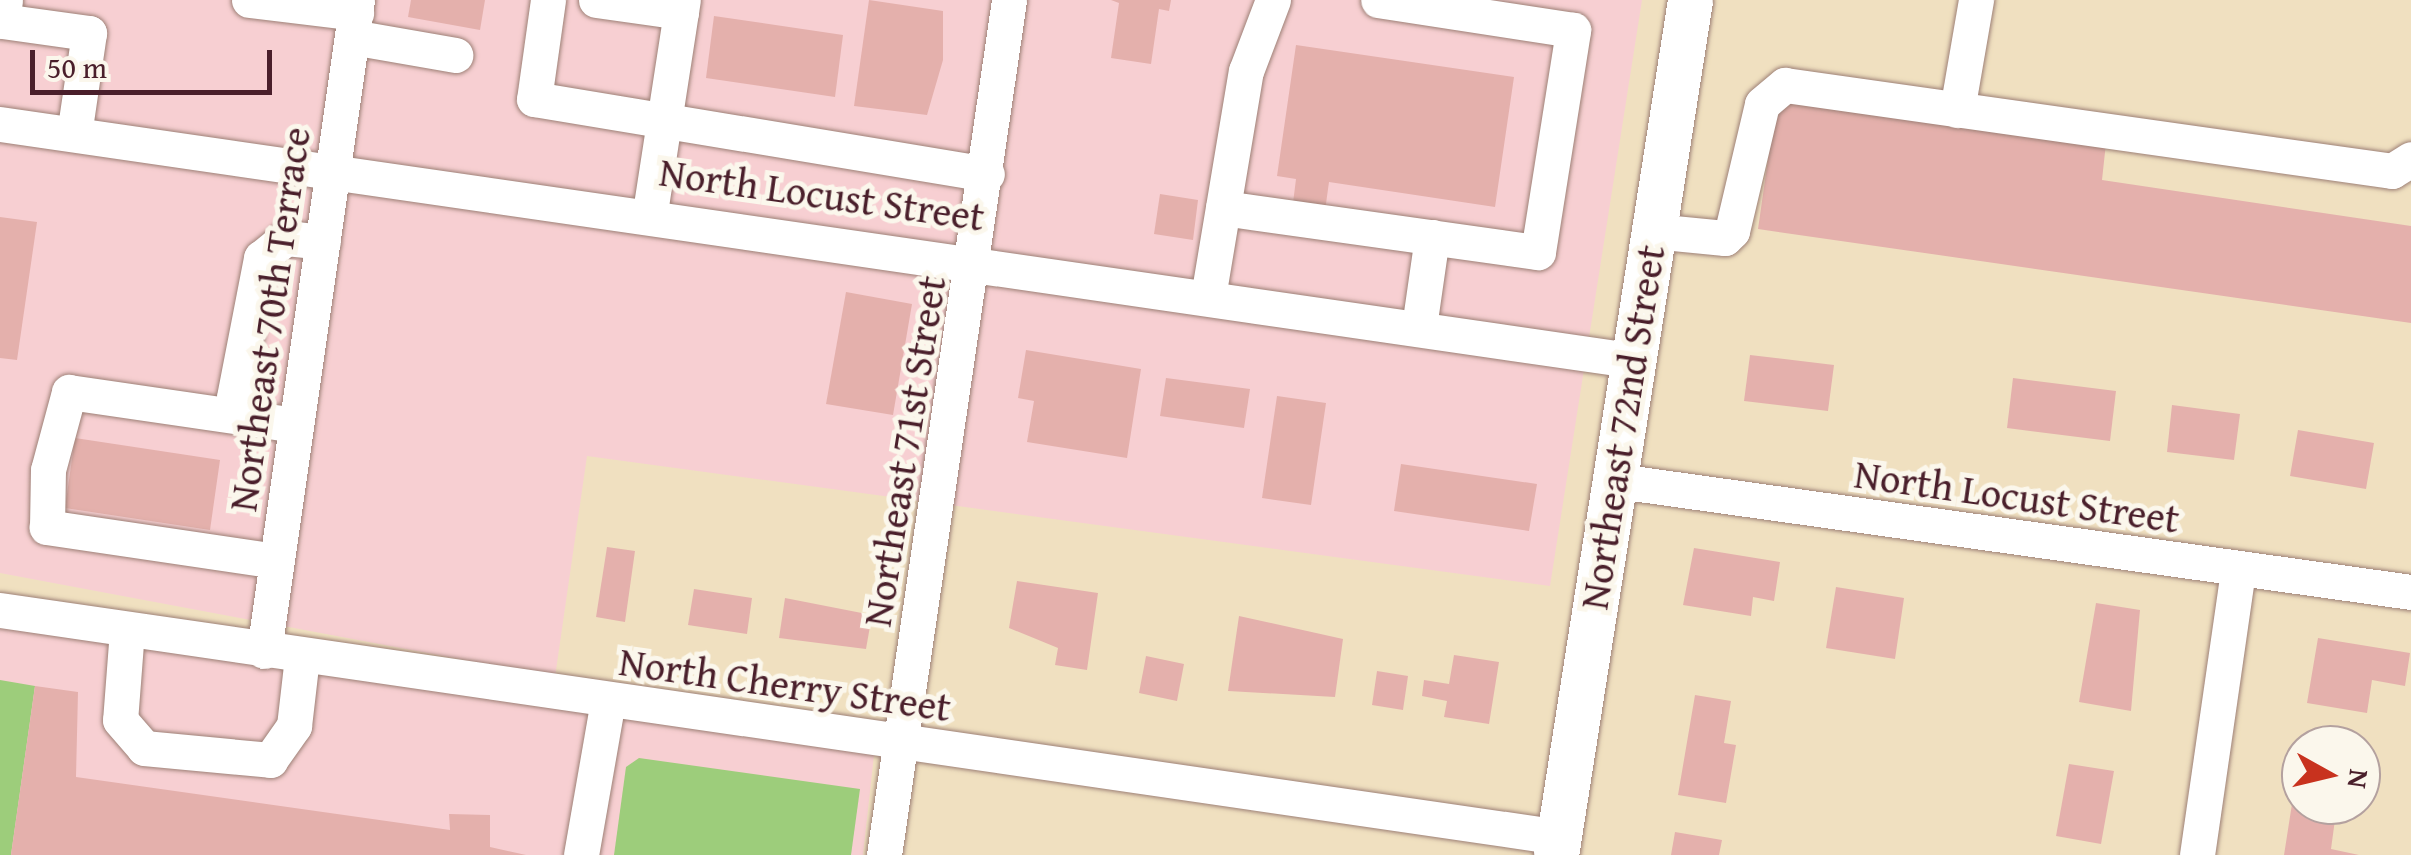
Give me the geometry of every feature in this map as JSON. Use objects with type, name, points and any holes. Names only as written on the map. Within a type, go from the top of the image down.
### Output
[{"type":"main road","name":"Northeast 72nd Street","points":[[1558,846],[1611,480],[1690,0]]},
{"type":"street","points":[[249,0],[355,17],[455,54]]},
{"type":"street","points":[[548,0],[534,100],[664,118],[987,174]]},
{"type":"street","points":[[596,0],[682,6],[650,212]]},
{"type":"street","name":"Northeast 71st Street","points":[[884,855],[977,260],[1010,0]]},
{"type":"street","points":[[1208,297],[1246,70],[1273,0]]},
{"type":"street","points":[[1223,208],[1538,252],[1573,30],[1378,0]]},
{"type":"street","points":[[1957,110],[1976,0]]},
{"type":"street","points":[[2,14],[91,16],[74,134]]},
{"type":"street","name":"Northeast 70th Terrace","points":[[264,651],[355,17]]},
{"type":"street","points":[[1654,230],[1725,238],[1732,231],[1762,104],[1785,85],[2392,171],[2411,159]]},
{"type":"street","name":"North Locust Street","points":[[0,124],[650,212],[1630,360]]},
{"type":"street","points":[[1419,327],[1432,237]]},
{"type":"street","points":[[249,416],[234,397],[261,258],[286,238],[324,242]]},
{"type":"street","points":[[276,561],[43,523],[68,392],[294,425]]},
{"type":"street","name":"North Locust Street","points":[[1611,480],[2411,592]]},
{"type":"street","points":[[2197,855],[2238,568]]},
{"type":"street","name":"North Cherry Street","points":[[0,610],[902,743],[1558,846]]},
{"type":"street","points":[[127,630],[120,720],[144,748],[270,760],[294,726],[302,657]]},
{"type":"street","points":[[581,855],[608,701]]},
{"type":"shaded area","points":[[0,0],[1642,0],[1550,586],[587,456],[555,677],[0,573]]},
{"type":"shaded area","points":[[0,627],[874,755],[863,855],[0,855]]},
{"type":"green space","points":[[0,680],[35,686],[11,855],[0,855]]},
{"type":"green space","points":[[639,758],[860,789],[851,855],[614,855],[626,767]]},
{"type":"building","points":[[411,0],[485,0],[480,30],[408,17]]},
{"type":"building","points":[[869,0],[943,11],[943,60],[927,115],[854,106]]},
{"type":"building","points":[[1111,0],[1171,0],[1169,11],[1159,9],[1151,64],[1111,58],[1119,3]]},
{"type":"building","points":[[714,16],[843,35],[835,97],[706,78]]},
{"type":"building","points":[[1296,45],[1514,77],[1495,207],[1329,182],[1324,218],[1292,211],[1296,179],[1277,176]]},
{"type":"building","points":[[1777,97],[2106,143],[2102,180],[2411,226],[2411,323],[1758,229]]},
{"type":"building","points":[[1160,194],[1198,200],[1193,240],[1154,234]]},
{"type":"building","points":[[0,217],[37,222],[17,360],[0,358]]},
{"type":"building","points":[[846,292],[912,304],[893,415],[826,404]]},
{"type":"building","points":[[1026,350],[1141,369],[1127,458],[1027,442],[1034,401],[1018,398]]},
{"type":"building","points":[[1750,355],[1834,365],[1828,411],[1744,401]]},
{"type":"building","points":[[1166,378],[1250,389],[1244,428],[1160,416]]},
{"type":"building","points":[[2013,378],[2116,391],[2110,441],[2007,428]]},
{"type":"building","points":[[1277,396],[1326,403],[1311,505],[1262,498]]},
{"type":"building","points":[[2172,405],[2240,414],[2234,460],[2167,452]]},
{"type":"building","points":[[2298,430],[2374,443],[2366,489],[2290,476]]},
{"type":"building","points":[[75,438],[220,460],[210,530],[65,508]]},
{"type":"building","points":[[1401,464],[1537,484],[1529,531],[1394,511]]},
{"type":"building","points":[[607,547],[635,551],[625,622],[596,617]]},
{"type":"building","points":[[1694,548],[1780,562],[1774,601],[1753,597],[1751,616],[1683,605]]},
{"type":"building","points":[[1017,581],[1098,593],[1087,670],[1055,665],[1058,648],[1009,628]]},
{"type":"building","points":[[1836,587],[1904,598],[1895,659],[1826,648]]},
{"type":"building","points":[[694,589],[752,598],[747,634],[688,625]]},
{"type":"building","points":[[785,598],[872,615],[866,649],[779,638]]},
{"type":"building","points":[[2096,603],[2140,610],[2131,711],[2079,702]]},
{"type":"building","points":[[1239,616],[1343,639],[1335,697],[1228,691]]},
{"type":"building","points":[[2318,638],[2410,653],[2405,686],[2372,680],[2367,713],[2307,703]]},
{"type":"building","points":[[1454,655],[1499,662],[1489,724],[1444,717],[1447,701],[1422,696],[1424,680],[1449,684]]},
{"type":"building","points":[[1146,656],[1184,664],[1177,701],[1139,693]]},
{"type":"building","points":[[1377,671],[1408,676],[1403,710],[1372,705]]},
{"type":"building","points":[[35,686],[78,692],[76,777],[450,830],[449,814],[490,815],[490,847],[526,855],[11,855]]},
{"type":"building","points":[[1695,695],[1731,701],[1724,743],[1736,745],[1726,803],[1678,795]]},
{"type":"building","points":[[2069,764],[2114,771],[2101,844],[2056,836]]},
{"type":"building","points":[[2289,825],[2334,825],[2331,849],[2359,855],[2284,855]]},
{"type":"building","points":[[1675,832],[1722,840],[1719,855],[1671,855]]}]
